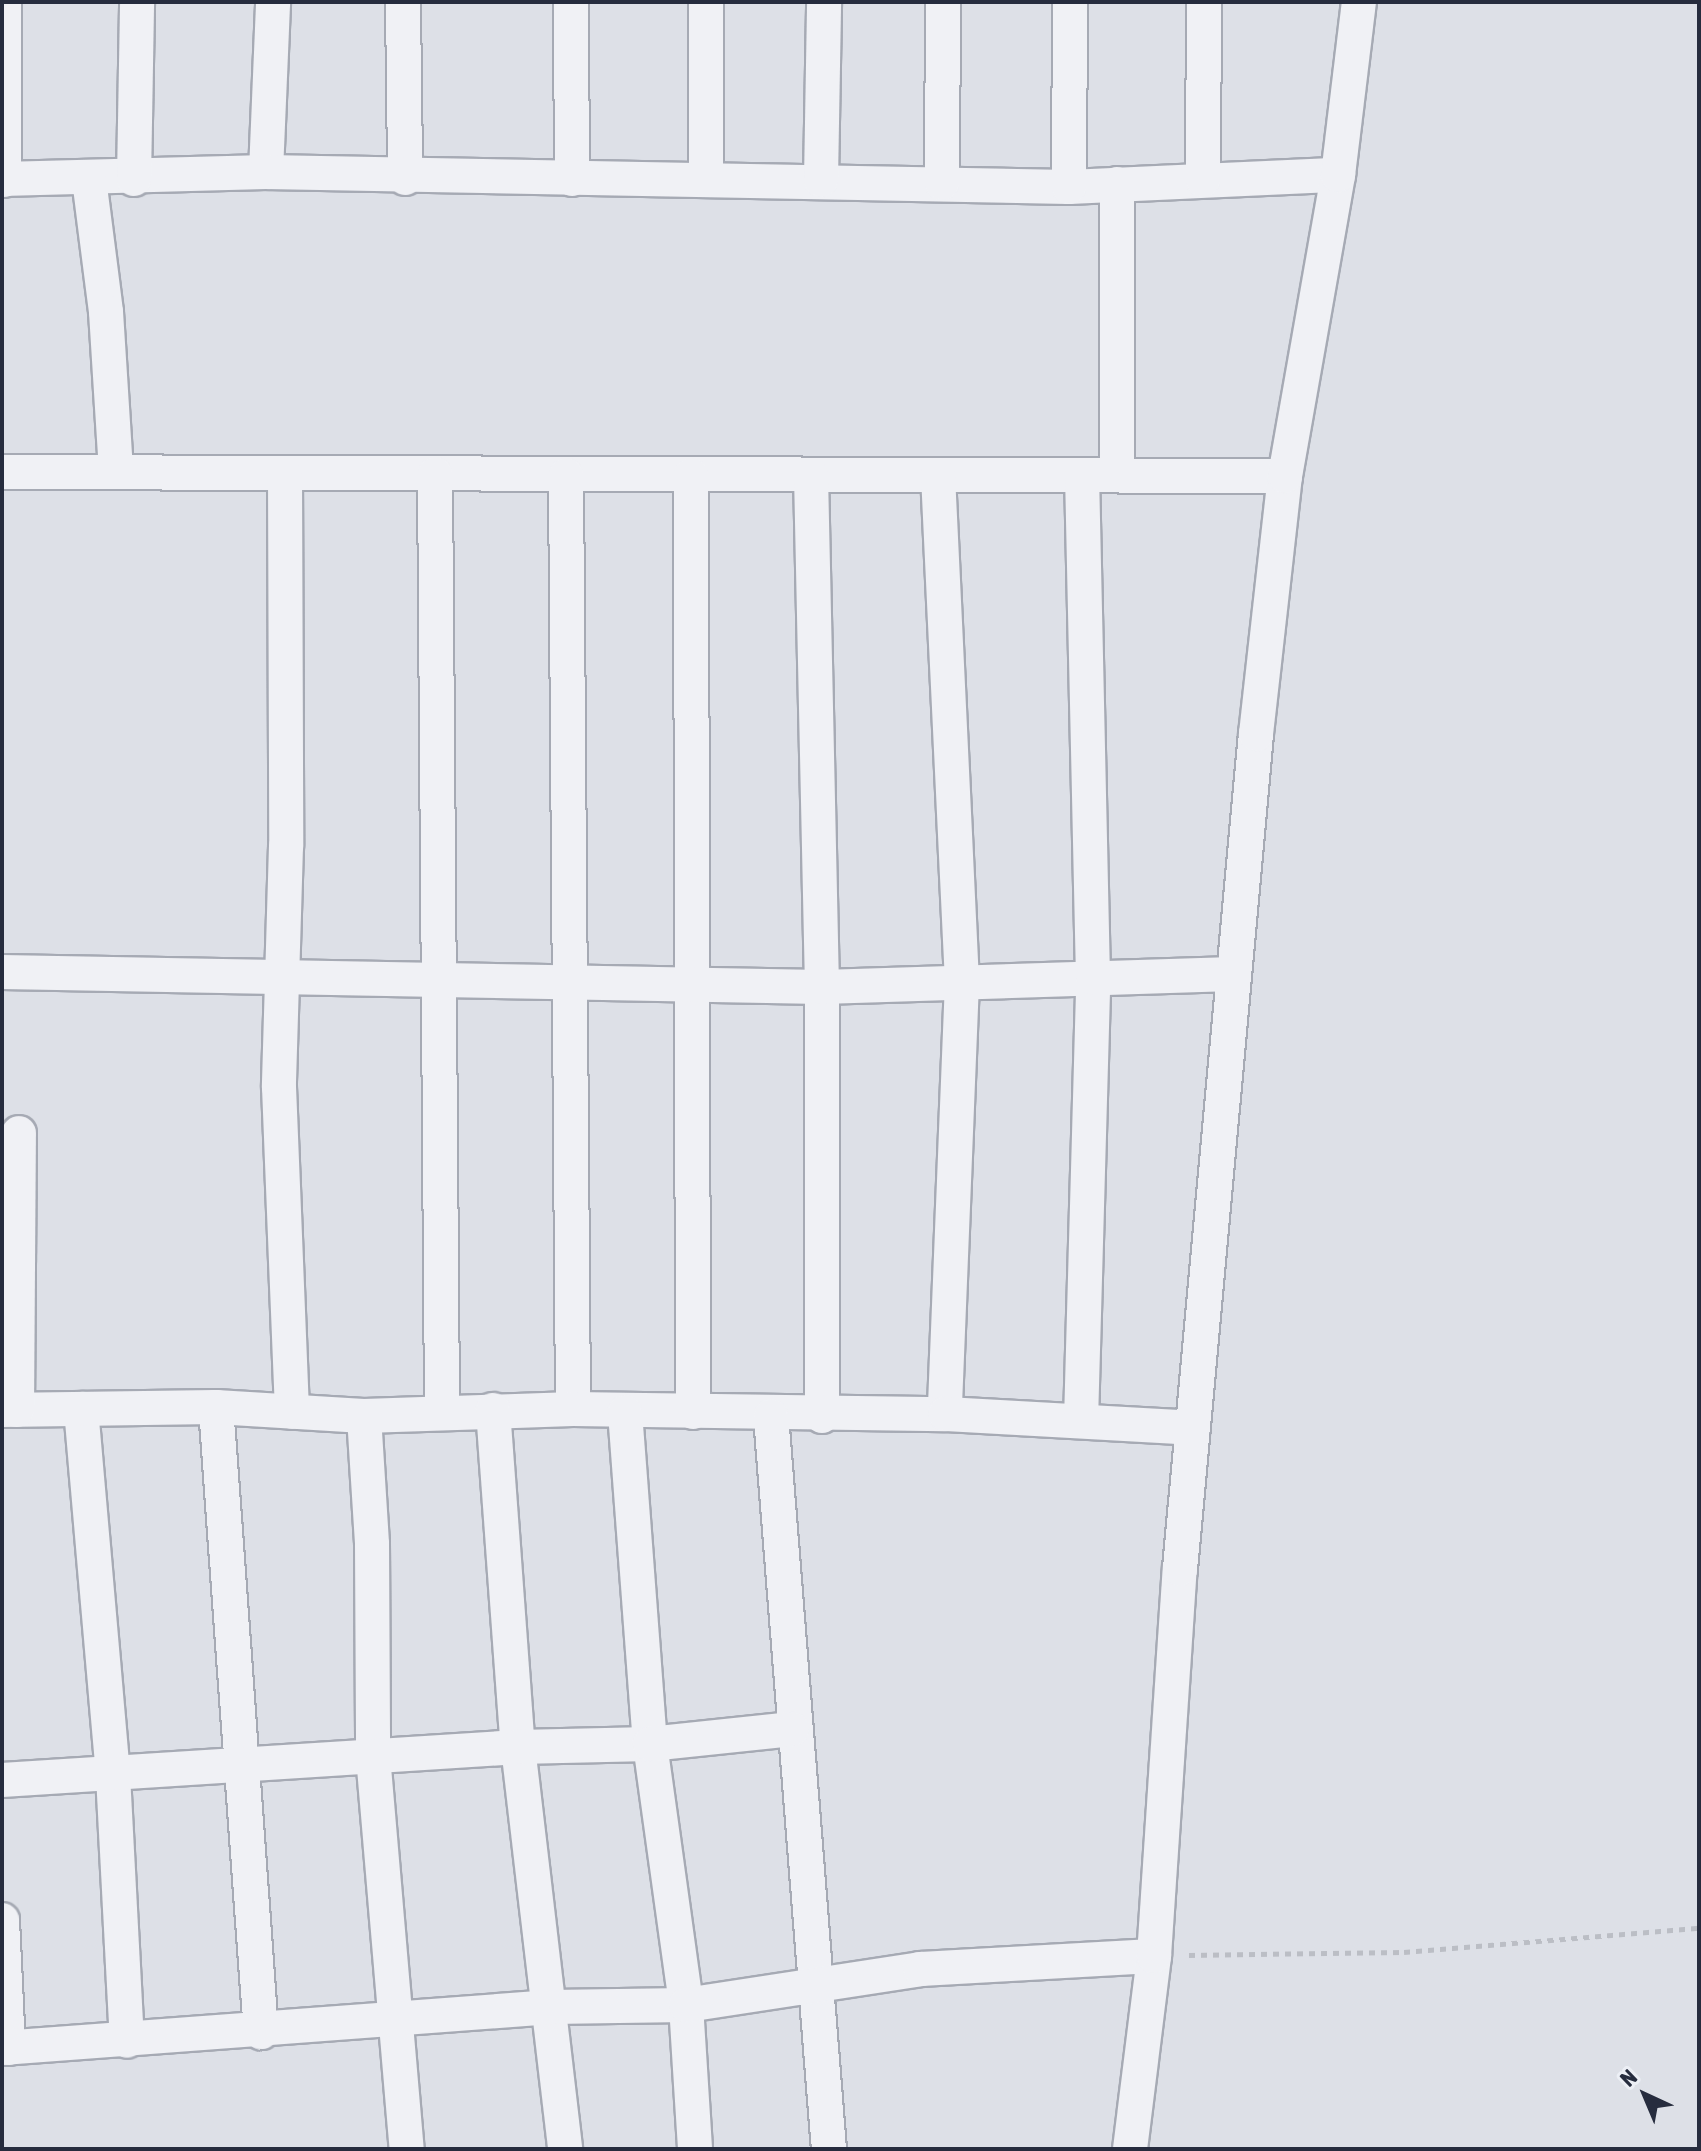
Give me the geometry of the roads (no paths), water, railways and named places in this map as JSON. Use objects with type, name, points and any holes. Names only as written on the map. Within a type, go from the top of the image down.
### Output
[{"type":"street","points":[[4,2],[3,180],[134,179],[266,172],[405,178],[821,180],[1069,187],[1338,175]]},
{"type":"street","points":[[134,179],[137,2]]},
{"type":"street","points":[[266,172],[273,2]]},
{"type":"street","points":[[403,2],[405,178]]},
{"type":"street","points":[[571,2],[572,179]]},
{"type":"street","points":[[706,2],[706,179]]},
{"type":"street","points":[[821,180],[824,2]]},
{"type":"street","points":[[942,183],[943,2]]},
{"type":"street","points":[[1069,187],[1070,2]]},
{"type":"street","points":[[1203,180],[1204,2]]},
{"type":"street","points":[[1130,2149],[1154,1956],[1193,1428],[1233,974],[1285,476],[1338,175],[1359,2]]},
{"type":"street","points":[[89,179],[106,312],[116,471]]},
{"type":"street","points":[[1117,184],[1117,475]]},
{"type":"street","points":[[2,472],[1285,476]]},
{"type":"street","points":[[435,474],[436,976],[442,1412]]},
{"type":"street","points":[[285,475],[286,846],[279,977],[292,1412]]},
{"type":"street","points":[[566,475],[573,1409]]},
{"type":"street","points":[[691,475],[689,985],[693,1412]]},
{"type":"street","points":[[811,475],[822,987],[822,1416]]},
{"type":"street","points":[[938,475],[962,982],[945,1414]]},
{"type":"street","points":[[1081,1421],[1093,978],[1082,475]]},
{"type":"street","points":[[2,972],[279,977],[436,976],[822,987],[1233,974]]},
{"type":"street","points":[[19,1133],[10,1410],[216,1407],[364,1416],[573,1409],[771,1416],[945,1414],[1193,1428]]},
{"type":"street","points":[[216,1407],[261,2032]]},
{"type":"street","points":[[81,1409],[113,1775],[127,2041]]},
{"type":"street","points":[[493,1410],[518,1747],[551,2007],[565,2149]]},
{"type":"street","points":[[625,1412],[650,1744],[686,2005],[695,2149]]},
{"type":"street","points":[[364,1416],[372,1544],[373,1756],[407,2149]]},
{"type":"street","points":[[771,1416],[792,1729],[829,2149]]},
{"type":"street","points":[[2,1780],[244,1768],[518,1747],[650,1744],[792,1729]]},
{"type":"street","points":[[2,1920],[5,2048],[398,2022],[551,2007],[686,2005],[920,1969],[1154,1956]]}]
